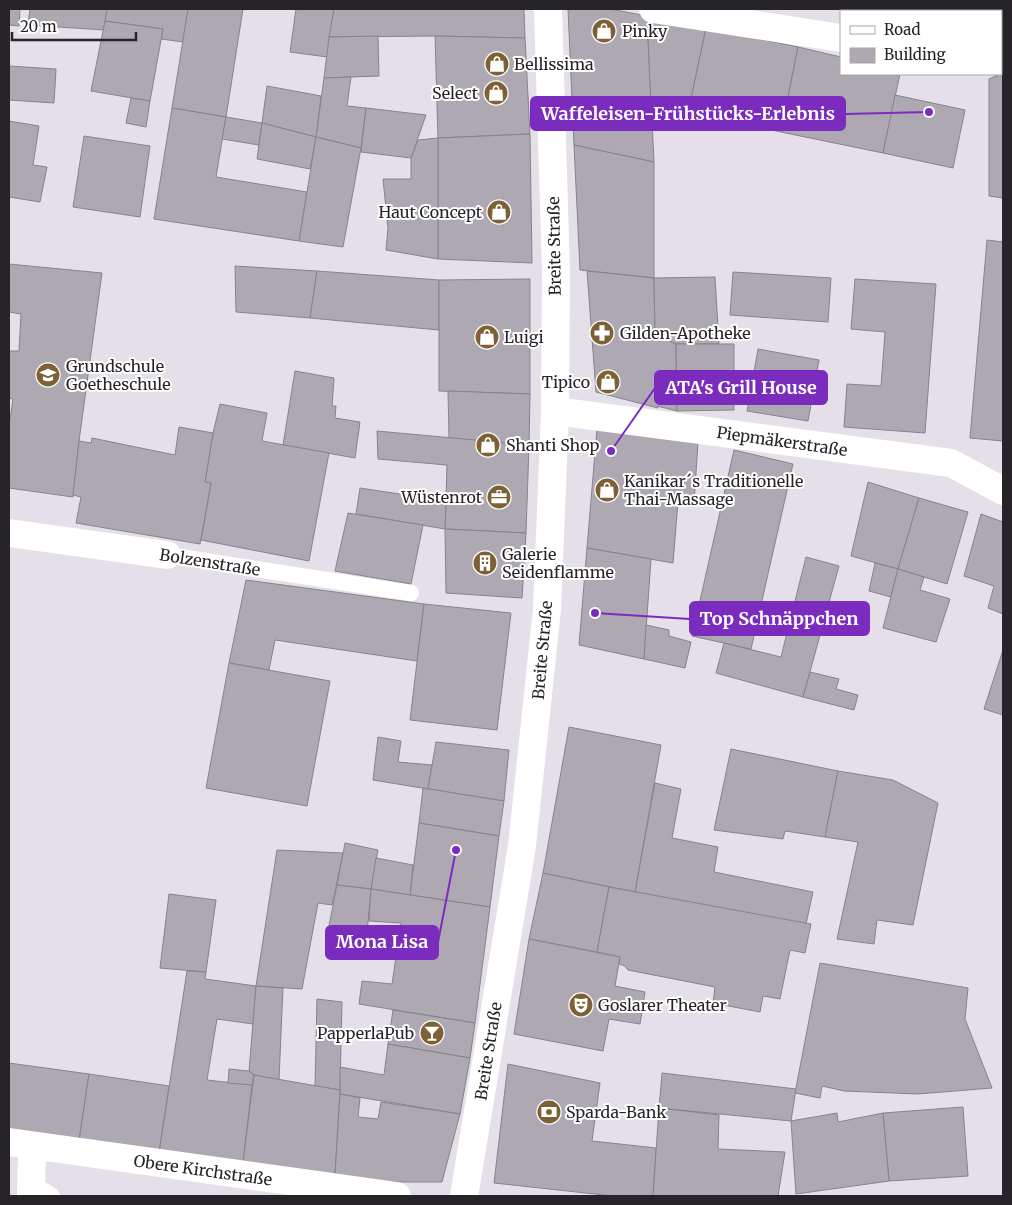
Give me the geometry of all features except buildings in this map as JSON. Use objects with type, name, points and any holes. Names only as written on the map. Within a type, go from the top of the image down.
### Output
[{"type":"street","name":"Breite Straße","points":[[464,1196],[522,846],[547,609],[555,411],[556,272],[548,9]]},
{"type":"street","points":[[653,9],[840,38]]},
{"type":"street","name":"Piepmäkerstraße","points":[[555,411],[951,463],[1003,491]]},
{"type":"street","name":"Bolzenstraße","points":[[9,533],[166,555]]},
{"type":"street","points":[[20,1144],[38,1192]]},
{"type":"street","name":"Obere Kirchstraße","points":[[20,1144],[397,1196]]},
{"type":"lane","name":"Bolzenstraße","points":[[166,555],[411,593]]},
{"type":"place","name":"Pinky","points":[[604,31]]},
{"type":"place","name":"Bellissima","points":[[497,64]]},
{"type":"place","name":"Select","points":[[496,93]]},
{"type":"place","name":"Waffeleisen-Frühstücks-Erlebnis","points":[[929,112]]},
{"type":"place","name":"Haut Concept","points":[[499,212]]},
{"type":"place","name":"Gilden-Apotheke","points":[[602,333]]},
{"type":"place","name":"Luigi","points":[[487,337]]},
{"type":"place","name":"Grundschule Goetheschule","points":[[48,375]]},
{"type":"place","name":"Tipico","points":[[608,382]]},
{"type":"place","name":"Shanti Shop","points":[[488,445]]},
{"type":"place","name":"ATA's Grill House","points":[[611,451]]},
{"type":"place","name":"Kanikar´s Traditionelle Thai-Massage","points":[[607,490]]},
{"type":"place","name":"Wüstenrot","points":[[499,497]]},
{"type":"place","name":"Galerie Seidenflamme","points":[[485,563]]},
{"type":"place","name":"Top Schnäppchen","points":[[595,613]]},
{"type":"place","name":"Mona Lisa","points":[[456,850]]},
{"type":"place","name":"Goslarer Theater","points":[[581,1005]]},
{"type":"place","name":"PapperlaPub","points":[[432,1033]]},
{"type":"place","name":"Sparda-Bank","points":[[549,1112]]}]
